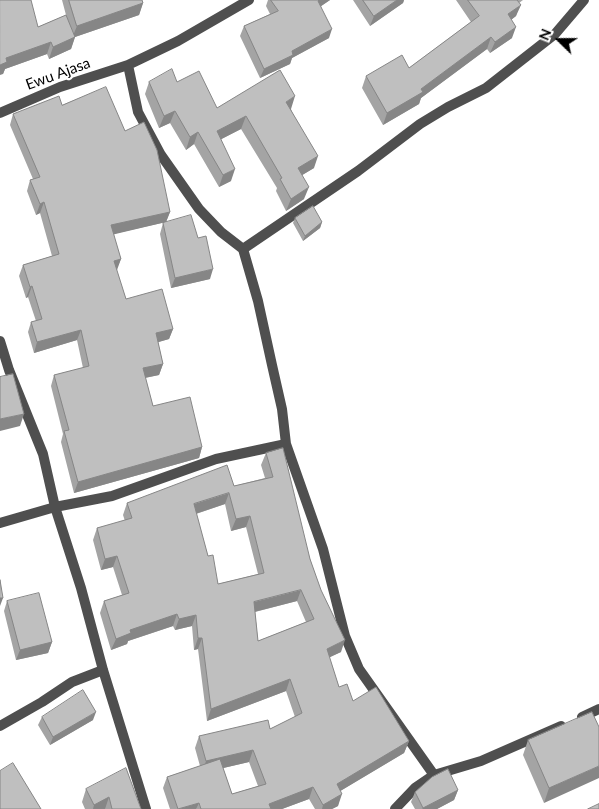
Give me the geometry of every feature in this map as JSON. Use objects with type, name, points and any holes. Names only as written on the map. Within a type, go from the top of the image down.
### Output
[{"type":"street","name":"Ewu Ajasa","points":[[0,112],[60,87],[128,65],[178,41],[249,0]]},
{"type":"street","points":[[243,249],[358,171],[420,124],[448,107],[486,88],[555,34],[584,0]]},
{"type":"street","points":[[128,65],[138,112],[161,156],[199,208],[221,232],[243,249],[258,301],[282,409],[286,444],[325,555],[345,636],[359,669],[434,775]]},
{"type":"street","points":[[0,341],[9,370],[43,454],[55,507],[81,588],[144,808]]},
{"type":"street","points":[[0,523],[55,507],[112,496],[216,459],[286,444]]},
{"type":"street","points":[[0,726],[72,682],[103,670]]},
{"type":"street","points":[[395,809],[415,788],[434,775],[482,761],[599,709]]},
{"type":"building","points":[[0,0],[31,0],[38,27],[66,15],[75,37],[53,47],[51,42],[6,58],[7,62],[0,65]]},
{"type":"building","points":[[69,0],[142,0],[143,3],[77,26]]},
{"type":"building","points":[[271,0],[319,0],[332,29],[292,51],[293,55],[264,69],[244,26],[278,11]]},
{"type":"building","points":[[363,0],[397,0],[374,16]]},
{"type":"building","points":[[468,0],[517,0],[521,5],[508,14],[516,27],[495,42],[491,37],[421,89],[423,92],[387,113],[366,76],[402,55],[409,68],[479,16]]},
{"type":"building","points":[[172,69],[177,82],[199,71],[217,108],[280,70],[295,96],[286,102],[318,156],[298,168],[309,187],[291,199],[280,179],[282,178],[246,116],[217,131],[235,169],[223,175],[198,132],[190,137],[175,111],[164,116],[149,82]]},
{"type":"building","points":[[106,87],[125,131],[144,122],[157,150],[170,212],[111,225],[121,259],[114,261],[126,299],[162,289],[173,329],[156,333],[163,364],[143,368],[153,406],[190,397],[202,447],[78,482],[64,431],[69,430],[54,375],[89,366],[81,330],[37,342],[31,322],[42,319],[32,286],[30,287],[23,265],[59,254],[44,202],[40,204],[30,180],[40,177],[13,114],[59,96],[62,105]]},
{"type":"building","points":[[313,206],[322,222],[305,236],[295,218]]},
{"type":"building","points":[[191,215],[198,238],[206,236],[213,269],[175,278],[163,223]]},
{"type":"building","points":[[13,374],[24,414],[0,419],[0,377]]},
{"type":"building","points":[[283,448],[310,559],[321,590],[345,640],[327,649],[339,687],[347,684],[353,701],[376,687],[409,741],[337,784],[342,794],[323,805],[313,787],[269,804],[271,809],[201,809],[199,803],[178,809],[167,777],[220,759],[232,794],[266,784],[253,750],[206,761],[199,736],[268,720],[270,729],[302,713],[290,679],[211,709],[202,638],[198,638],[196,615],[179,619],[177,614],[130,630],[131,633],[116,639],[104,601],[129,593],[117,556],[105,559],[97,528],[132,518],[127,503],[227,465],[234,486],[273,477],[266,453]],"holes":[[[229,493],[236,519],[250,516],[264,573],[218,584],[213,555],[208,556],[194,504]],[[301,590],[314,619],[258,641],[254,602]]]},
{"type":"building","points":[[0,580],[3,598],[0,598]]},
{"type":"building","points":[[39,593],[52,642],[20,650],[7,601]]},
{"type":"building","points":[[83,690],[96,712],[53,737],[42,717]]},
{"type":"building","points":[[592,712],[599,727],[599,766],[549,788],[528,740]]},
{"type":"building","points":[[13,763],[41,809],[0,809],[0,771]]},
{"type":"building","points":[[126,768],[141,809],[112,809],[109,797],[94,805],[86,789]]},
{"type":"building","points":[[448,769],[458,790],[423,808],[415,792],[432,777]]},
{"type":"building","points":[[599,804],[599,809],[588,809]]}]
